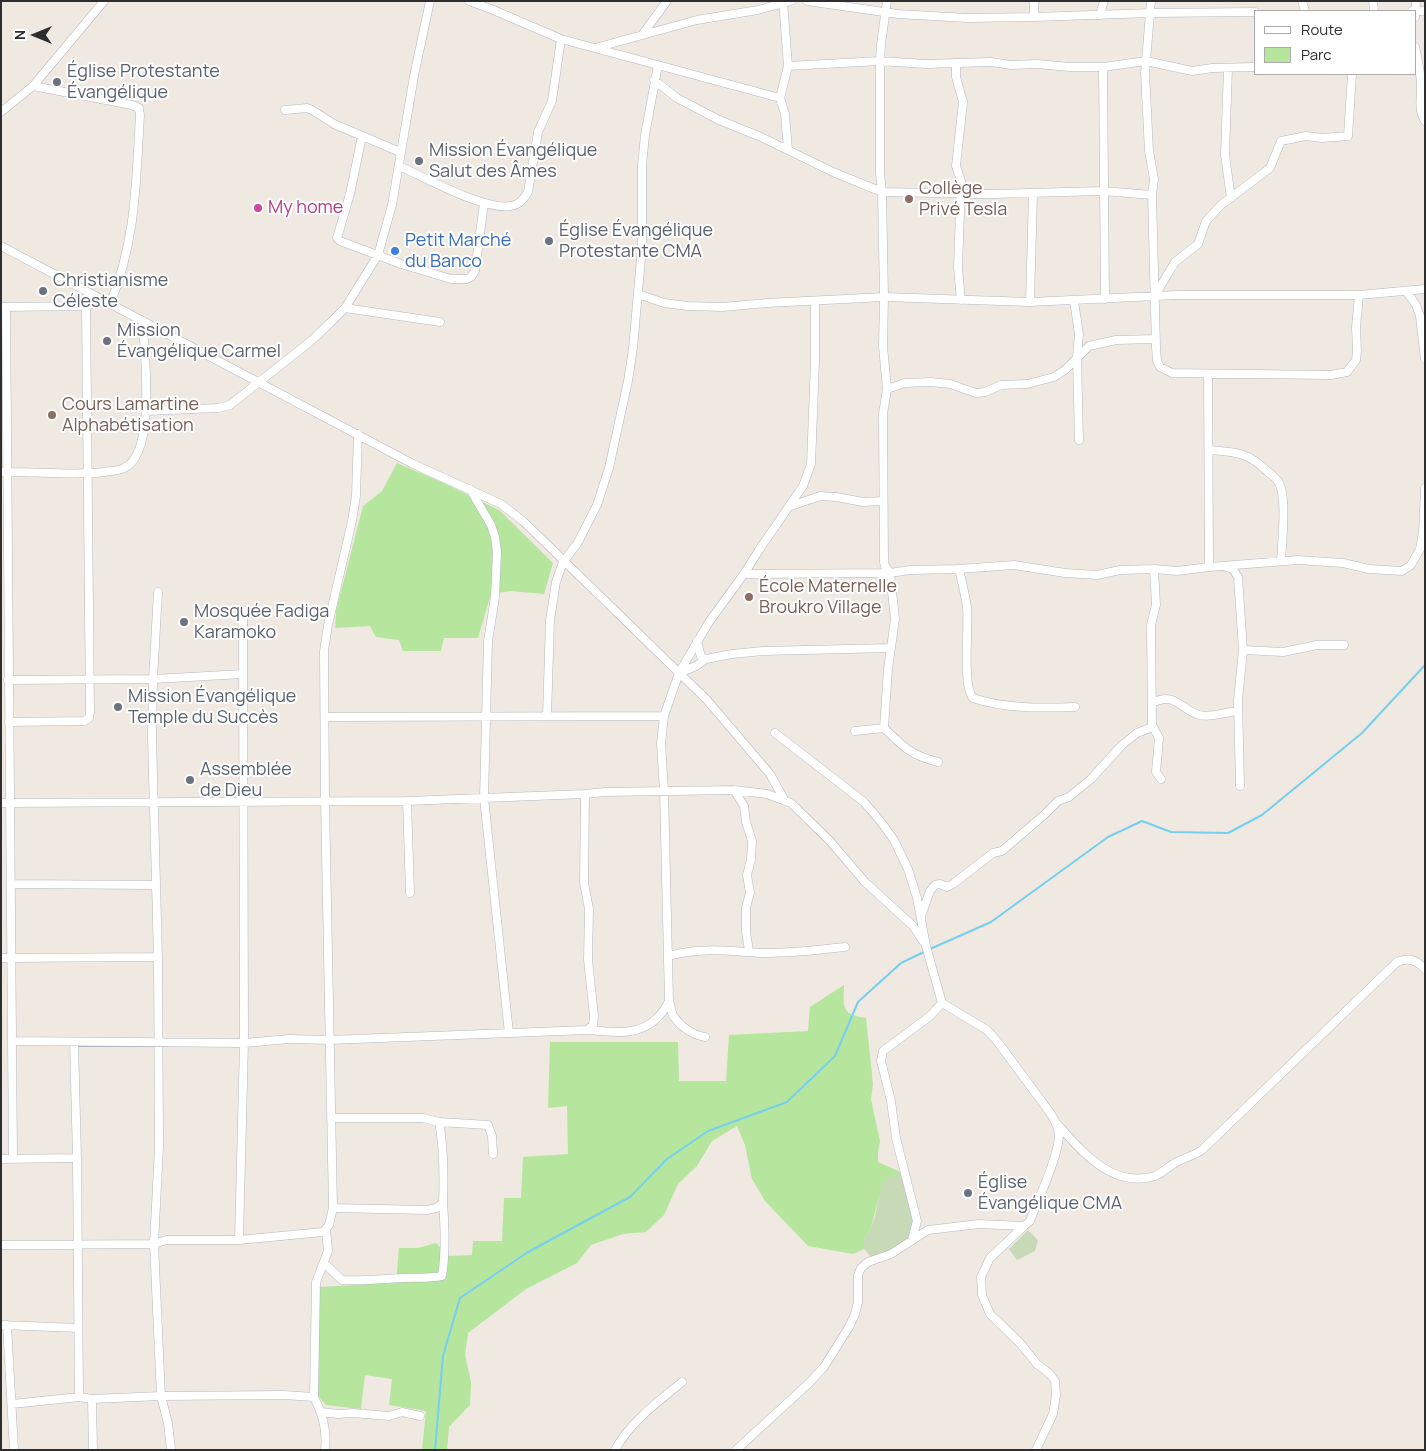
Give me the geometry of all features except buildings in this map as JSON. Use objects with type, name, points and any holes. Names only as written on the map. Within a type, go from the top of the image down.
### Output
[{"type":"street","points":[[1,112],[33,86],[104,1]]},
{"type":"street","points":[[147,411],[224,407],[311,341],[345,308],[378,255],[392,205],[421,39],[430,1]]},
{"type":"street","points":[[469,1],[561,39],[780,98]]},
{"type":"street","points":[[642,35],[667,1]]},
{"type":"street","points":[[807,1],[885,12],[967,18],[1151,12],[1254,12]]},
{"type":"street","points":[[884,728],[895,619],[890,573],[884,566],[883,501],[883,414],[887,389],[883,347],[884,297],[880,173],[880,61],[887,1]]},
{"type":"street","points":[[1034,1],[1034,17]]},
{"type":"street","points":[[1100,14],[1104,1]]},
{"type":"street","points":[[1151,1],[1146,61],[1149,151],[1154,179],[1152,196],[1154,297],[1157,361],[1160,367],[1172,373],[1208,374],[1331,375],[1346,372],[1356,360],[1358,352],[1356,327],[1359,295]]},
{"type":"street","points":[[591,48],[697,20],[786,2],[788,66],[780,98],[785,114],[788,150]]},
{"type":"street","points":[[399,166],[484,203],[510,206],[524,199],[528,192],[538,132],[552,101],[561,39]]},
{"type":"street","points":[[1416,51],[1420,67],[1420,109],[1425,121]]},
{"type":"street","points":[[788,66],[880,61],[926,64],[991,62],[1011,65],[1038,64],[1070,67],[1103,67],[1146,61],[1192,71],[1254,67]]},
{"type":"street","points":[[956,63],[956,76],[963,102],[956,166],[961,181],[958,268],[961,300]]},
{"type":"street","points":[[547,716],[552,600],[556,582],[564,562],[577,544],[597,505],[609,468],[628,381],[642,247],[642,166],[645,135],[658,65]]},
{"type":"street","points":[[1103,67],[1105,299]]},
{"type":"street","points":[[1228,68],[1224,156],[1231,198]]},
{"type":"street","points":[[1154,297],[1175,262],[1198,244],[1206,221],[1231,198],[1270,168],[1281,141],[1306,136],[1322,138],[1348,136],[1352,75]]},
{"type":"street","points":[[654,80],[677,98],[710,116],[833,172],[882,192],[960,194],[1103,191],[1152,196]]},
{"type":"street","points":[[13,1159],[12,884],[5,803],[8,680],[5,637],[3,307],[86,306],[107,302],[120,281],[130,240],[140,115],[139,108],[132,105],[33,86]]},
{"type":"street","points":[[285,110],[312,110],[334,124],[400,152]]},
{"type":"street","points":[[362,136],[350,194],[336,238],[340,241],[401,264],[451,279],[467,279],[475,271],[484,203]]},
{"type":"street","points":[[1030,302],[1033,193]]},
{"type":"street","points":[[1,246],[413,464],[502,504],[523,522],[707,700],[770,774],[785,801]]},
{"type":"street","points":[[638,294],[664,303],[723,307],[884,297],[1030,302],[1177,295],[1359,295],[1425,289]]},
{"type":"street","points":[[1406,290],[1416,305],[1420,316],[1425,359]]},
{"type":"street","points":[[705,1037],[696,1036],[674,1017],[669,1001],[664,791],[661,743],[664,716],[679,673],[709,622],[744,574],[758,550],[791,506],[803,486],[811,464],[815,301]]},
{"type":"street","points":[[1074,301],[1079,334],[1077,357],[1078,440]]},
{"type":"street","points":[[8,722],[84,721],[89,718],[86,306]]},
{"type":"street","points":[[345,308],[440,322]]},
{"type":"street","points":[[4,472],[88,474],[122,470],[134,461],[142,442],[147,411],[142,321]]},
{"type":"street","points":[[887,389],[904,383],[931,382],[950,384],[976,393],[986,392],[1001,385],[1027,384],[1054,377],[1065,370],[1089,346],[1116,340],[1156,339]]},
{"type":"street","points":[[1208,374],[1209,567]]},
{"type":"street","points":[[325,1450],[326,1433],[321,1412],[314,1397],[316,1282],[328,1251],[326,1229],[333,1208],[324,651],[329,618],[356,496],[358,434]]},
{"type":"street","points":[[1209,450],[1232,451],[1252,458],[1279,483],[1282,495],[1283,516],[1281,561]]},
{"type":"street","points":[[744,574],[890,573],[910,570],[1014,565],[1065,573],[1097,575],[1110,571],[1154,569],[1177,571],[1223,565],[1298,560],[1343,563],[1369,569],[1402,571],[1412,565],[1420,549],[1423,532],[1425,488]]},
{"type":"street","points":[[470,489],[491,525],[497,552],[495,596],[488,641],[484,798],[509,1033]]},
{"type":"street","points":[[791,506],[820,496],[862,502],[883,501]]},
{"type":"street","points":[[1223,565],[1233,569],[1238,577],[1243,650],[1238,711],[1240,786]]},
{"type":"street","points":[[959,569],[967,608],[967,680],[969,694],[979,701],[1013,706],[1042,708],[1075,707]]},
{"type":"street","points":[[1154,569],[1156,605],[1150,625],[1152,725],[1159,738],[1156,772],[1161,779]]},
{"type":"street","points":[[158,592],[152,737],[155,801],[160,1147],[154,1244],[161,1396],[172,1450]]},
{"type":"street","points":[[239,1240],[244,1043],[243,610]]},
{"type":"street","points":[[698,641],[700,657],[706,659]]},
{"type":"street","points":[[1243,650],[1283,652],[1317,645],[1344,645]]},
{"type":"street","points":[[679,673],[696,666],[706,659],[732,654],[762,651],[891,648]]},
{"type":"street","points":[[8,680],[153,679],[243,674]]},
{"type":"street","points":[[1152,704],[1162,698],[1170,699],[1198,714],[1208,716],[1238,711]]},
{"type":"street","points":[[325,718],[664,716]]},
{"type":"street","points":[[913,926],[921,916],[930,891],[935,885],[947,886],[953,884],[993,853],[1002,851],[1058,801],[1069,796],[1091,779],[1122,745],[1137,733],[1150,728],[1152,725]]},
{"type":"street","points":[[855,731],[884,728]]},
{"type":"street","points":[[884,728],[904,748],[924,759],[938,762]]},
{"type":"street","points":[[775,733],[864,802],[882,822],[894,840],[908,869],[942,1003],[978,1023],[997,1041],[1057,1124],[1094,1162],[1124,1178],[1143,1178],[1158,1175],[1173,1164],[1202,1150],[1397,962],[1410,959],[1420,963],[1425,969]]},
{"type":"street","points":[[734,790],[744,806],[746,822],[752,841],[747,875],[750,893],[746,907],[746,932],[749,951]]},
{"type":"street","points":[[5,803],[407,801],[605,792],[734,790],[767,794],[791,803],[808,819],[829,840],[864,882],[913,926],[926,946]]},
{"type":"street","points":[[585,794],[584,883],[589,910],[588,960],[594,1016],[593,1024],[587,1030]]},
{"type":"street","points":[[407,801],[410,893]]},
{"type":"street","points":[[12,884],[155,885]]},
{"type":"street","points":[[668,956],[688,950],[806,952],[845,947]]},
{"type":"street","points":[[1,958],[158,957]]},
{"type":"street","points":[[12,1042],[244,1043],[289,1039],[330,1040],[587,1030],[616,1033],[638,1030],[657,1018],[669,1001]]},
{"type":"street","points":[[912,1240],[917,1221],[896,1138],[891,1101],[881,1055],[883,1051],[930,1016],[942,1003]]},
{"type":"street","points":[[74,1042],[77,1158],[78,1397]]},
{"type":"street","points":[[331,1118],[422,1118],[439,1122],[488,1125],[492,1136],[492,1154]]},
{"type":"street","points":[[324,1263],[342,1280],[427,1279],[442,1276],[445,1229],[442,1203],[442,1135],[439,1122]]},
{"type":"street","points":[[1036,1450],[1053,1414],[1056,1395],[1055,1381],[990,1314],[982,1295],[981,1277],[990,1258],[1030,1221],[1054,1156],[1059,1135],[1057,1124]]},
{"type":"street","points":[[1,1159],[77,1158]]},
{"type":"street","points":[[333,1208],[427,1210],[436,1208],[442,1203]]},
{"type":"street","points":[[736,1450],[824,1367],[849,1328],[855,1314],[858,1302],[858,1275],[861,1268],[868,1262],[891,1254],[928,1230],[962,1225],[1024,1226]]},
{"type":"street","points":[[1,1244],[154,1244],[166,1240],[239,1240],[323,1232],[326,1229]]},
{"type":"street","points":[[14,1450],[12,1404],[4,1325],[78,1328]]},
{"type":"street","points":[[615,1450],[620,1439],[650,1409],[682,1382]]},
{"type":"street","points":[[12,1404],[78,1397],[92,1399],[161,1396],[284,1395],[314,1397]]},
{"type":"street","points":[[92,1399],[92,1450]]},
{"type":"street","points":[[321,1412],[389,1416],[402,1412],[420,1416]]},
{"type":"green space","points":[[397,463],[499,510],[553,563],[544,594],[511,591],[491,594],[478,638],[444,638],[441,651],[403,651],[399,640],[376,637],[370,626],[335,628],[336,611],[363,506],[382,491]]},
{"type":"green space","points":[[844,985],[844,1005],[848,1012],[852,1015],[866,1018],[873,1084],[871,1099],[880,1141],[878,1162],[903,1173],[879,1196],[871,1228],[864,1239],[864,1249],[853,1254],[808,1246],[765,1201],[752,1179],[745,1145],[737,1126],[712,1141],[697,1166],[678,1184],[664,1215],[646,1232],[623,1234],[591,1245],[577,1263],[526,1289],[468,1333],[465,1355],[471,1382],[470,1405],[449,1427],[447,1450],[422,1450],[426,1411],[389,1405],[392,1379],[365,1375],[361,1409],[326,1405],[317,1395],[317,1287],[396,1283],[399,1248],[418,1248],[436,1243],[449,1256],[472,1255],[473,1241],[502,1241],[504,1198],[521,1198],[523,1157],[568,1154],[567,1106],[548,1108],[550,1042],[678,1042],[679,1081],[726,1081],[729,1035],[808,1031],[810,1007]]},
{"type":"green space","points":[[903,1173],[918,1223],[913,1237],[883,1254],[871,1257],[864,1249],[864,1239],[871,1228],[875,1216],[882,1183],[892,1176]]},
{"type":"green space","points":[[1028,1230],[1038,1240],[1035,1251],[1017,1260],[1009,1249]]},
{"type":"waterway","points":[[930,949],[991,922],[1108,837],[1142,821],[1171,832],[1228,833],[1262,815],[1362,733],[1425,665]]},
{"type":"waterway","points":[[435,1450],[443,1356],[460,1298],[528,1252],[630,1197],[667,1159],[708,1131],[787,1102],[835,1056],[858,1002],[901,963],[926,951]]},
{"type":"place","name":"Église Protestante Évangélique","points":[[57,82]]},
{"type":"place","name":"Mission Évangélique Salut des Âmes","points":[[419,161]]},
{"type":"place","name":"Collège Privé Tesla","points":[[909,199]]},
{"type":"place","name":"My home","points":[[258,208]]},
{"type":"place","name":"Église Évangélique Protestante CMA","points":[[549,241]]},
{"type":"place","name":"Petit Marché du Banco","points":[[395,251]]},
{"type":"place","name":"Christianisme Céleste","points":[[43,291]]},
{"type":"place","name":"Mission Évangélique Carmel","points":[[107,341]]},
{"type":"place","name":"Cours Lamartine Alphabétisation","points":[[52,415]]},
{"type":"place","name":"École Maternelle Broukro Village","points":[[749,597]]},
{"type":"place","name":"Mosquée Fadiga Karamoko","points":[[184,622]]},
{"type":"place","name":"Mission Évangélique Temple du Succès","points":[[118,707]]},
{"type":"place","name":"Assemblée de Dieu","points":[[190,780]]},
{"type":"place","name":"Église Évangélique CMA","points":[[968,1193]]}]
